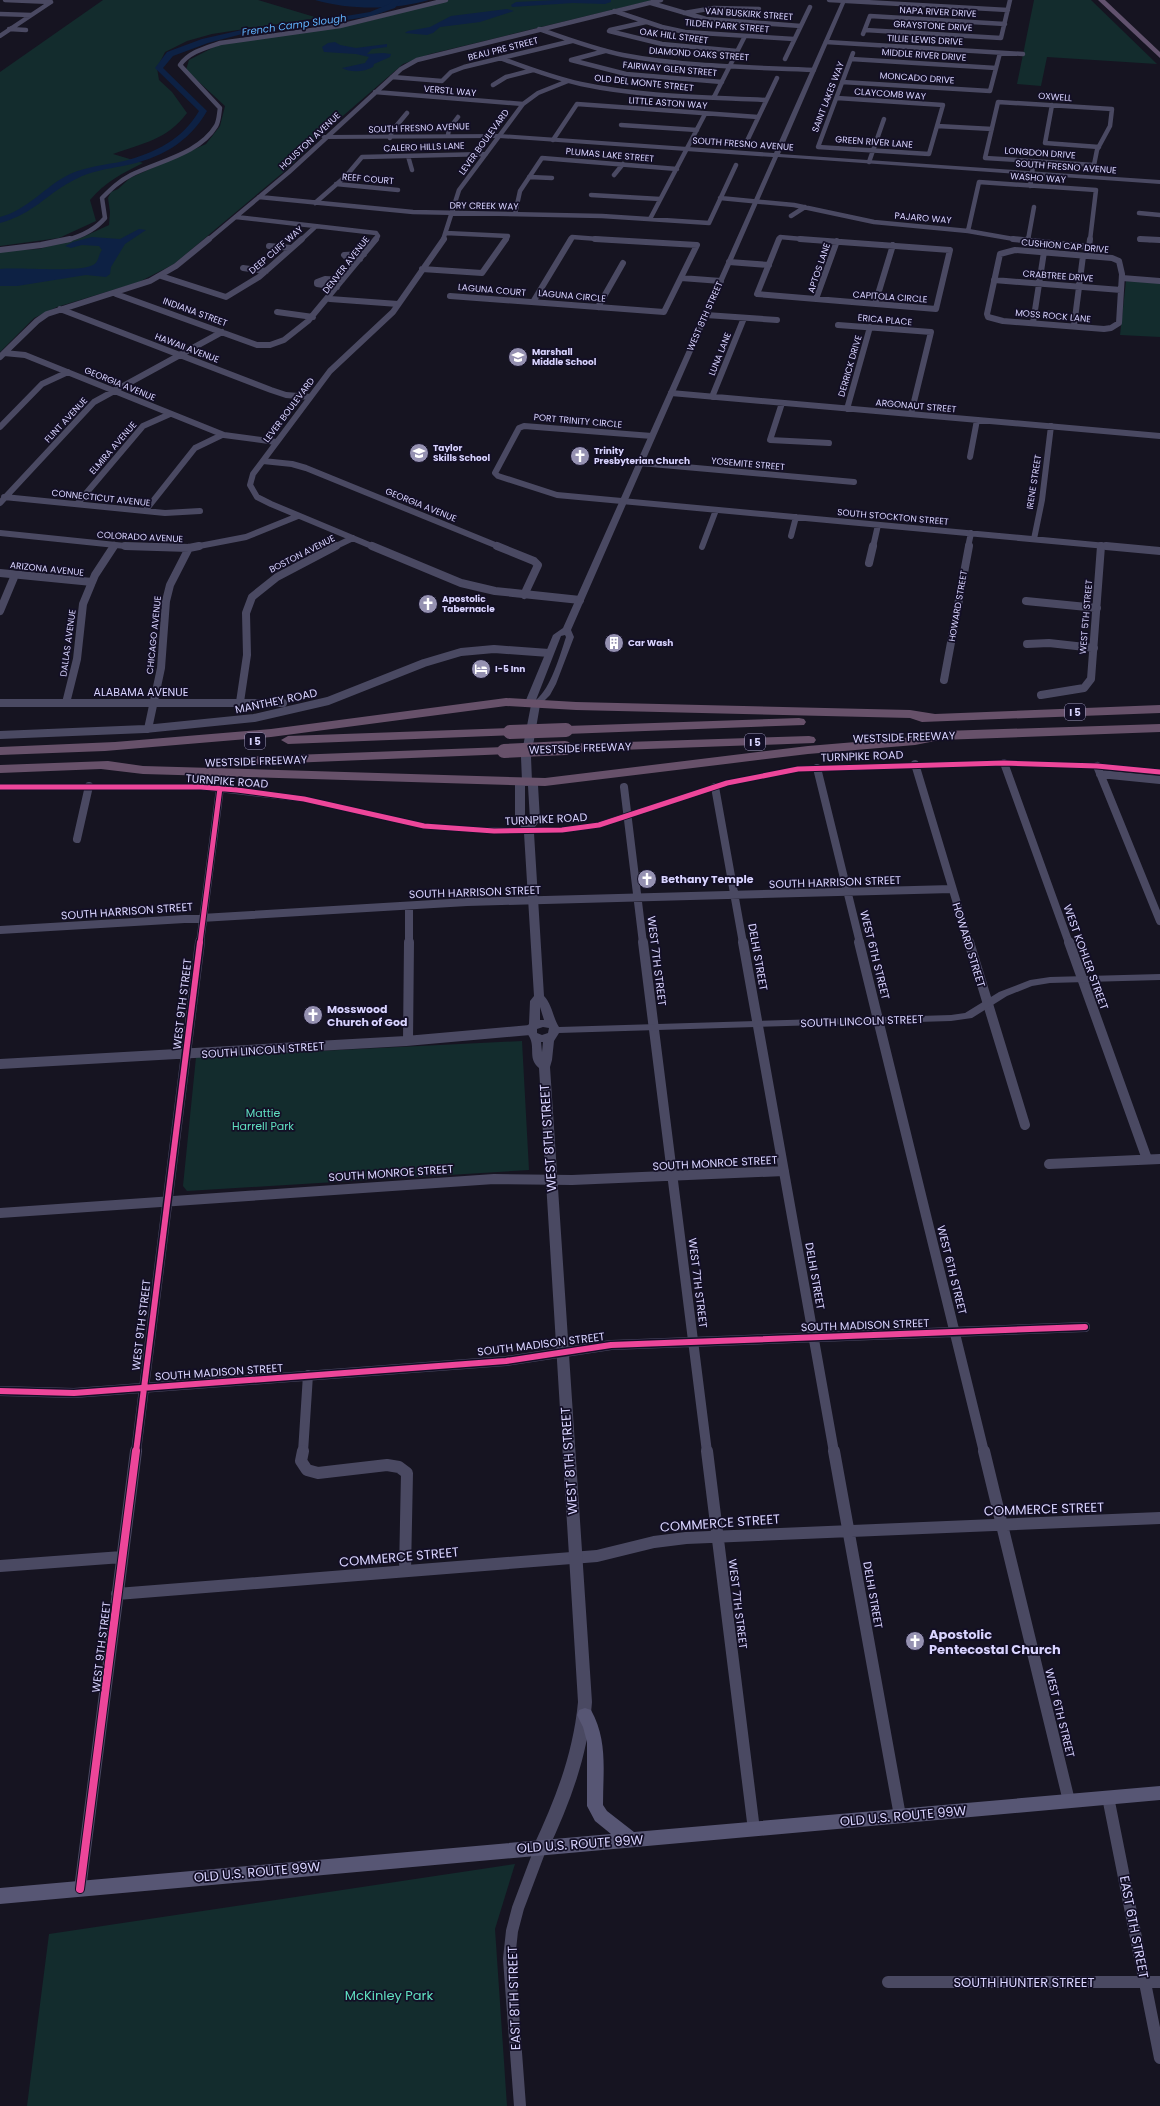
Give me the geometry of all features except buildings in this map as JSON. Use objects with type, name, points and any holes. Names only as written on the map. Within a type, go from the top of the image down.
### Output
[{"type":"highway","points":[[1102,0],[1160,56]]},
{"type":"highway","points":[[105,747],[271,733],[500,703],[910,714],[933,717]]},
{"type":"highway","name":"WESTSIDE FREEWAY","points":[[0,751],[1160,709]]},
{"type":"highway","name":"WESTSIDE FREEWAY","points":[[0,768],[190,764],[565,748],[1160,728]]},
{"type":"highway","points":[[98,765],[143,770],[292,772],[527,782],[570,779],[808,750],[915,741],[944,735]]},
{"type":"main road","points":[[584,1715],[591,1726],[594,1742],[595,1806],[600,1816],[631,1840]]},
{"type":"main road","name":"OLD U.S. ROUTE 99W","points":[[0,1896],[1160,1793]]},
{"type":"street","points":[[0,36],[51,2],[5,0]]},
{"type":"street","points":[[0,250],[48,244],[95,228],[105,218],[102,198],[113,188],[141,171],[188,150],[209,138],[218,122],[220,108],[214,99],[182,69],[180,63],[185,58],[220,42],[344,25],[446,0]]},
{"type":"street","name":"HOUSTON AVENUE","points":[[2,355],[37,321],[60,309],[116,294],[161,276],[185,260],[289,172],[324,137],[406,66],[425,58],[661,0]]},
{"type":"street","points":[[829,0],[1008,10]]},
{"type":"street","points":[[935,6],[937,0]]},
{"type":"street","points":[[1004,24],[1010,0]]},
{"type":"street","name":"WEST 8TH STREET","points":[[536,704],[530,700],[549,652],[557,635],[567,630],[844,1]]},
{"type":"street","name":"VAN BUSKIRK STREET","points":[[650,3],[716,21],[801,26]]},
{"type":"street","points":[[785,59],[810,7]]},
{"type":"street","points":[[683,13],[714,8],[759,9]]},
{"type":"street","name":"TILDEN PARK STREET","points":[[614,11],[646,22],[685,32],[794,39]]},
{"type":"street","points":[[0,14],[31,15]]},
{"type":"street","name":"NAPA RIVER DRIVE","points":[[865,30],[870,16],[1004,24]]},
{"type":"street","name":"OAK HILL STREET","points":[[646,22],[610,31],[662,44],[737,51]]},
{"type":"street","name":"GRAYSTONE DRIVE","points":[[865,30],[1001,38],[1004,24]]},
{"type":"street","points":[[0,29],[26,30]]},
{"type":"street","name":"DIAMOND OAKS STREET","points":[[539,29],[606,51],[660,60],[814,70]]},
{"type":"street","points":[[863,35],[865,30]]},
{"type":"street","points":[[915,47],[920,33]]},
{"type":"street","points":[[714,97],[745,36]]},
{"type":"street","name":"BEAU PRE STREET","points":[[392,77],[442,81],[459,69],[572,41]]},
{"type":"street","name":"TILLIE LEWIS DRIVE","points":[[826,42],[1023,54]]},
{"type":"street","name":"FAIRWAY GLEN STREET","points":[[606,51],[571,60],[597,68],[631,75],[722,82]]},
{"type":"street","name":"SAINT LAKES WAY","points":[[818,146],[853,53]]},
{"type":"street","points":[[996,68],[1000,53]]},
{"type":"street","name":"OLD DEL MONTE STREET","points":[[500,58],[568,81],[634,92],[766,100]]},
{"type":"street","name":"MIDDLE RIVER DRIVE","points":[[851,59],[996,68]]},
{"type":"street","points":[[899,69],[902,62]]},
{"type":"street","name":"MONCADO DRIVE","points":[[842,82],[938,86],[990,91],[996,68]]},
{"type":"street","points":[[493,85],[506,77],[533,70]]},
{"type":"street","points":[[747,141],[777,78]]},
{"type":"street","name":"LEVER BOULEVARD","points":[[568,81],[541,92],[523,104],[457,195],[446,233],[398,304],[384,323],[330,371],[263,460],[251,478],[250,485],[253,492],[263,500],[298,516],[461,583],[495,591],[580,600]]},
{"type":"street","name":"VERSTL WAY","points":[[375,92],[523,104]]},
{"type":"street","name":"CLAYCOMB WAY","points":[[837,98],[943,105],[937,126]]},
{"type":"street","name":"OXWELL","points":[[992,129],[998,102],[1112,109],[1108,130],[1099,147]]},
{"type":"street","name":"LITTLE ASTON WAY","points":[[553,140],[577,104],[758,117]]},
{"type":"street","points":[[1052,105],[1045,143],[1099,147]]},
{"type":"street","points":[[390,138],[392,131],[407,113]]},
{"type":"street","points":[[650,219],[706,114]]},
{"type":"street","points":[[448,135],[449,129],[458,117]]},
{"type":"street","points":[[869,162],[884,119]]},
{"type":"street","points":[[621,125],[697,130]]},
{"type":"street","points":[[937,126],[992,129]]},
{"type":"street","name":"GREEN RIVER LANE","points":[[818,146],[929,154],[937,126]]},
{"type":"street","name":"LONGDON DRIVE","points":[[992,129],[985,158],[1094,165],[1099,147]]},
{"type":"street","name":"SOUTH FRESNO AVENUE","points":[[324,137],[390,138],[448,135],[500,136],[1160,182]]},
{"type":"street","name":"CALERO HILLS LANE","points":[[336,184],[362,157],[486,154]]},
{"type":"street","points":[[408,156],[412,170]]},
{"type":"street","name":"PLUMAS LAKE STREET","points":[[529,177],[542,158],[676,168]]},
{"type":"street","points":[[1030,186],[1034,161]]},
{"type":"street","points":[[614,175],[623,164]]},
{"type":"street","points":[[720,198],[736,165]]},
{"type":"street","points":[[516,214],[520,191],[529,177],[552,178]]},
{"type":"street","name":"WASHO WAY","points":[[968,231],[979,182],[1096,190],[1089,246]]},
{"type":"street","points":[[315,204],[336,184]]},
{"type":"street","name":"REEF COURT","points":[[336,184],[398,190]]},
{"type":"street","points":[[591,195],[660,199]]},
{"type":"street","name":"DRY CREEK WAY","points":[[259,197],[315,204],[406,211],[650,219],[709,223],[720,198]]},
{"type":"street","name":"PAJARO WAY","points":[[720,198],[805,206],[874,222],[968,231],[1028,241],[1089,246]]},
{"type":"street","points":[[791,216],[805,206]]},
{"type":"street","points":[[1028,241],[1034,206]]},
{"type":"street","points":[[1139,213],[1160,215]]},
{"type":"street","name":"DENVER AVENUE","points":[[236,217],[377,234],[376,239],[342,280],[330,299],[313,317],[299,329],[268,345]]},
{"type":"street","name":"DEEP CLIFF WAY","points":[[161,276],[226,297],[266,271],[315,227]]},
{"type":"street","points":[[422,269],[482,273],[508,236],[446,233]]},
{"type":"street","name":"LAGUNA CIRCLE","points":[[572,237],[697,245],[681,278],[664,312],[533,302],[572,237]]},
{"type":"street","name":"CAPITOLA CIRCLE","points":[[780,237],[893,245],[950,250],[936,309],[757,294],[780,237]]},
{"type":"street","points":[[1140,239],[1160,240]]},
{"type":"street","name":"APTOS LANE","points":[[816,299],[837,241]]},
{"type":"street","points":[[875,304],[893,245]]},
{"type":"street","points":[[269,246],[291,248]]},
{"type":"street","name":"CUSHION CAP DRIVE","points":[[994,280],[1000,254],[1008,250],[1110,258],[1120,261],[1122,264],[1122,278]]},
{"type":"street","points":[[1033,323],[1044,252]]},
{"type":"street","points":[[360,259],[347,258],[344,255],[364,254]]},
{"type":"street","points":[[1074,326],[1083,256]]},
{"type":"street","points":[[729,262],[769,265]]},
{"type":"street","points":[[598,307],[623,263]]},
{"type":"street","points":[[243,268],[266,271]]},
{"type":"street","points":[[681,278],[721,281]]},
{"type":"street","points":[[1121,290],[1122,278],[1160,281]]},
{"type":"street","points":[[337,287],[320,285],[317,284],[317,282],[325,279],[342,280]]},
{"type":"street","name":"CRABTREE DRIVE","points":[[994,280],[1121,290]]},
{"type":"street","name":"MOSS ROCK LANE","points":[[994,280],[987,314],[988,317],[1003,321],[1104,329],[1116,326],[1119,323],[1121,290]]},
{"type":"street","name":"INDIANA STREET","points":[[116,294],[257,345],[268,345]]},
{"type":"street","name":"LAGUNA COURT","points":[[450,296],[533,302]]},
{"type":"street","points":[[330,299],[398,304]]},
{"type":"street","name":"HAWAII AVENUE","points":[[60,309],[283,395],[310,397]]},
{"type":"street","points":[[277,312],[313,317]]},
{"type":"street","points":[[706,315],[777,320]]},
{"type":"street","name":"LUNA LANE","points":[[712,397],[744,318]]},
{"type":"street","name":"ERICA PLACE","points":[[838,325],[931,332],[911,414]]},
{"type":"street","name":"DERRICK DRIVE","points":[[847,409],[870,328]]},
{"type":"street","name":"FLINT AVENUE","points":[[0,502],[7,498],[94,402],[222,332]]},
{"type":"street","name":"GEORGIA AVENUE","points":[[2,355],[25,355],[222,435],[276,442]]},
{"type":"street","points":[[0,427],[42,384],[68,372]]},
{"type":"street","name":"ARGONAUT STREET","points":[[671,394],[1160,436]]},
{"type":"street","points":[[782,403],[770,440],[829,443]]},
{"type":"street","name":"ELMIRA AVENUE","points":[[77,504],[145,424],[170,414]]},
{"type":"street","points":[[970,457],[977,420]]},
{"type":"street","name":"PORT TRINITY CIRCLE","points":[[624,501],[547,493],[498,476],[495,473],[519,428],[524,426],[652,436]]},
{"type":"street","name":"IRENE STREET","points":[[1034,540],[1042,500],[1050,426]]},
{"type":"street","points":[[145,511],[195,448],[222,435]]},
{"type":"street","name":"GEORGIA AVENUE","points":[[263,460],[292,464],[306,468],[534,561],[538,565],[524,595]]},
{"type":"street","name":"YOSEMITE STREET","points":[[640,463],[854,482]]},
{"type":"street","name":"CONNECTICUT AVENUE","points":[[0,497],[168,513],[200,510]]},
{"type":"street","name":"SOUTH STOCKTON STREET","points":[[624,501],[1160,551]]},
{"type":"street","points":[[702,546],[716,510]]},
{"type":"street","name":"COLORADO AVENUE","points":[[0,533],[115,545],[154,548],[189,548],[246,537],[298,516]]},
{"type":"street","points":[[791,536],[796,517]]},
{"type":"street","points":[[869,563],[878,525]]},
{"type":"street","name":"HOWARD STREET","points":[[944,680],[971,533]]},
{"type":"street","name":"BOSTON AVENUE","points":[[240,702],[246,667],[247,607],[254,594],[267,582],[279,575],[353,538]]},
{"type":"street","name":"DALLAS AVENUE","points":[[66,703],[77,659],[83,604],[92,582],[115,545]]},
{"type":"street","name":"WEST 5TH STREET","points":[[1042,695],[1084,688],[1091,680],[1101,546]]},
{"type":"street","name":"CHICAGO AVENUE","points":[[148,728],[161,668],[166,600],[170,585],[189,548]]},
{"type":"street","name":"ARIZONA AVENUE","points":[[0,573],[92,582]]},
{"type":"street","points":[[0,611],[15,574]]},
{"type":"street","points":[[1026,601],[1097,608]]},
{"type":"street","name":"WEST 8TH STREET","points":[[536,704],[543,701],[558,668],[570,637],[567,630]]},
{"type":"street","points":[[558,668],[549,652],[568,642]]},
{"type":"street","points":[[1027,644],[1049,643],[1094,648]]},
{"type":"street","name":"MANTHEY ROAD","points":[[0,735],[148,728],[234,722],[290,711],[343,696],[421,664],[461,652],[502,648],[549,652]]},
{"type":"street","name":"ALABAMA AVENUE","points":[[0,703],[282,703]]},
{"type":"street","name":"WEST 8TH STREET","points":[[527,782],[526,757],[536,704]]},
{"type":"street","name":"TURNPIKE ROAD","points":[[0,787],[89,786],[220,788],[284,796],[424,826],[494,831],[581,828],[607,824],[715,787],[769,774],[817,768],[915,764],[1004,763],[1098,770],[1160,772]]},
{"type":"street","name":"WEST KOHLER STREET","points":[[1004,763],[1147,1159]]},
{"type":"street","name":"HOWARD STREET","points":[[915,764],[1025,1125]]},
{"type":"street","name":"WEST 6TH STREET","points":[[817,768],[1069,1801]]},
{"type":"street","points":[[1098,770],[1160,780]]},
{"type":"street","points":[[1098,770],[1160,921]]},
{"type":"street","name":"WEST 8TH STREET","points":[[529,829],[520,820],[519,790],[520,785],[527,782],[533,785],[535,820],[529,829],[539,997],[544,1002],[552,1031],[547,1048],[547,1062],[544,1067],[576,1558],[584,1715],[580,1749],[574,1770],[562,1805],[541,1847]]},
{"type":"street","points":[[77,839],[89,786]]},
{"type":"street","name":"WEST 7TH STREET","points":[[624,787],[754,1830]]},
{"type":"street","name":"DELHI STREET","points":[[715,787],[900,1816]]},
{"type":"street","name":"WEST 9TH STREET","points":[[80,1889],[220,788]]},
{"type":"street","name":"SOUTH HARRISON STREET","points":[[0,930],[409,906],[952,889]]},
{"type":"street","points":[[408,1041],[409,906]]},
{"type":"street","name":"SOUTH LINCOLN STREET","points":[[552,1031],[968,1016],[1003,994],[1030,983],[1083,979],[1160,977]]},
{"type":"street","name":"WEST 8TH STREET","points":[[539,997],[535,1001],[533,1032],[538,1062],[544,1067]]},
{"type":"street","points":[[542,1023],[552,1031],[542,1039],[533,1032],[542,1023]]},
{"type":"street","name":"SOUTH LINCOLN STREET","points":[[0,1064],[186,1055],[501,1034],[506,1037],[533,1032]]},
{"type":"street","points":[[1049,1164],[1160,1159]]},
{"type":"street","name":"SOUTH MONROE STREET","points":[[0,1213],[167,1200],[494,1179],[551,1180],[672,1177],[784,1171]]},
{"type":"street","name":"SOUTH MADISON STREET","points":[[0,1391],[74,1392],[308,1376],[506,1361],[611,1345],[1086,1327]]},
{"type":"street","points":[[308,1376],[305,1441],[301,1461],[307,1470],[323,1473],[390,1465],[403,1468],[407,1473],[405,1571]]},
{"type":"street","name":"COMMERCE STREET","points":[[117,1594],[602,1556],[654,1542],[717,1536],[1002,1524],[1159,1520]]},
{"type":"street","points":[[0,1566],[122,1557]]},
{"type":"street","name":"EAST 6TH STREET","points":[[1108,1797],[1160,2058]]},
{"type":"street","name":"EAST 8TH STREET","points":[[520,2106],[510,1959],[512,1931],[518,1908],[541,1847]]},
{"type":"street","name":"SOUTH HUNTER STREET","points":[[888,1982],[1160,1982]]},
{"type":"green space","points":[[103,0],[258,0],[318,18],[212,34],[187,41],[165,52],[157,68],[159,80],[172,92],[187,113],[171,129],[154,140],[113,154],[143,163],[121,174],[108,183],[90,200],[96,221],[59,238],[0,246],[0,72]]},
{"type":"green space","points":[[449,0],[653,0],[430,54],[403,64],[337,121],[286,170],[174,264],[139,282],[57,307],[34,318],[0,352],[0,251],[39,249],[83,237],[109,225],[110,212],[108,198],[111,192],[118,189],[130,178],[206,144],[220,126],[225,106],[186,70],[189,60],[218,45],[365,22]]},
{"type":"green space","points":[[1034,0],[1091,0],[1157,64],[1047,57],[1041,86],[1017,84]]},
{"type":"green space","points":[[1126,281],[1160,283],[1160,337],[1120,335]]},
{"type":"green space","name":"Mattie Harrell Park","points":[[522,1041],[529,1170],[187,1191],[183,1186],[196,1057]]},
{"type":"green space","name":"McKinley Park","points":[[515,1864],[495,1929],[507,2106],[27,2106],[49,1934]]},
{"type":"water","points":[[315,0],[429,0],[402,6],[372,8],[342,6]]},
{"type":"water","points":[[611,0],[611,2],[605,4],[573,3],[512,7],[511,5],[516,2]]},
{"type":"water","points":[[507,9],[514,11],[480,22],[440,27],[433,33],[427,35],[405,33],[408,31],[430,27],[451,16]]},
{"type":"water","points":[[335,42],[340,45],[356,48],[387,44],[387,47],[372,49],[367,54],[391,54],[390,57],[374,64],[373,67],[369,69],[362,71],[349,71],[342,68],[365,63],[369,57],[356,54],[324,52],[322,47],[328,43]]},
{"type":"water","points":[[139,229],[146,230],[125,244],[111,267],[110,274],[106,277],[86,275],[17,286],[0,286],[0,269],[74,269],[93,265],[102,250],[99,246],[82,245],[71,248],[65,246],[73,242],[92,237],[120,239]]},
{"type":"waterway","name":"French Camp Slough","points":[[0,220],[23,212],[62,183],[83,172],[149,156],[171,146],[181,139],[197,122],[203,111],[159,68],[170,54],[205,41],[246,31],[310,24],[372,14],[392,6],[397,0]]},
{"type":"cycle path","points":[[0,787],[201,787],[237,790],[304,799],[424,826],[494,831],[562,830],[599,825],[727,783],[798,769],[1004,763],[1097,766],[1160,772]]},
{"type":"cycle path","points":[[80,1889],[220,788]]},
{"type":"cycle path","points":[[0,1391],[74,1393],[506,1361],[611,1345],[1085,1327]]},
{"type":"place","name":"Marshall Middle School","points":[[518,357]]},
{"type":"place","name":"Taylor Skills School","points":[[419,453]]},
{"type":"place","name":"Trinity Presbyterian Church","points":[[580,456]]},
{"type":"place","name":"Apostolic Tabernacle","points":[[428,604]]},
{"type":"place","name":"Car Wash","points":[[614,643]]},
{"type":"place","name":"I-5 Inn","points":[[481,669]]},
{"type":"place","name":"Bethany Temple","points":[[647,879]]},
{"type":"place","name":"Mosswood Church of God","points":[[313,1015]]},
{"type":"place","name":"Apostolic Pentecostal Church","points":[[915,1641]]}]
